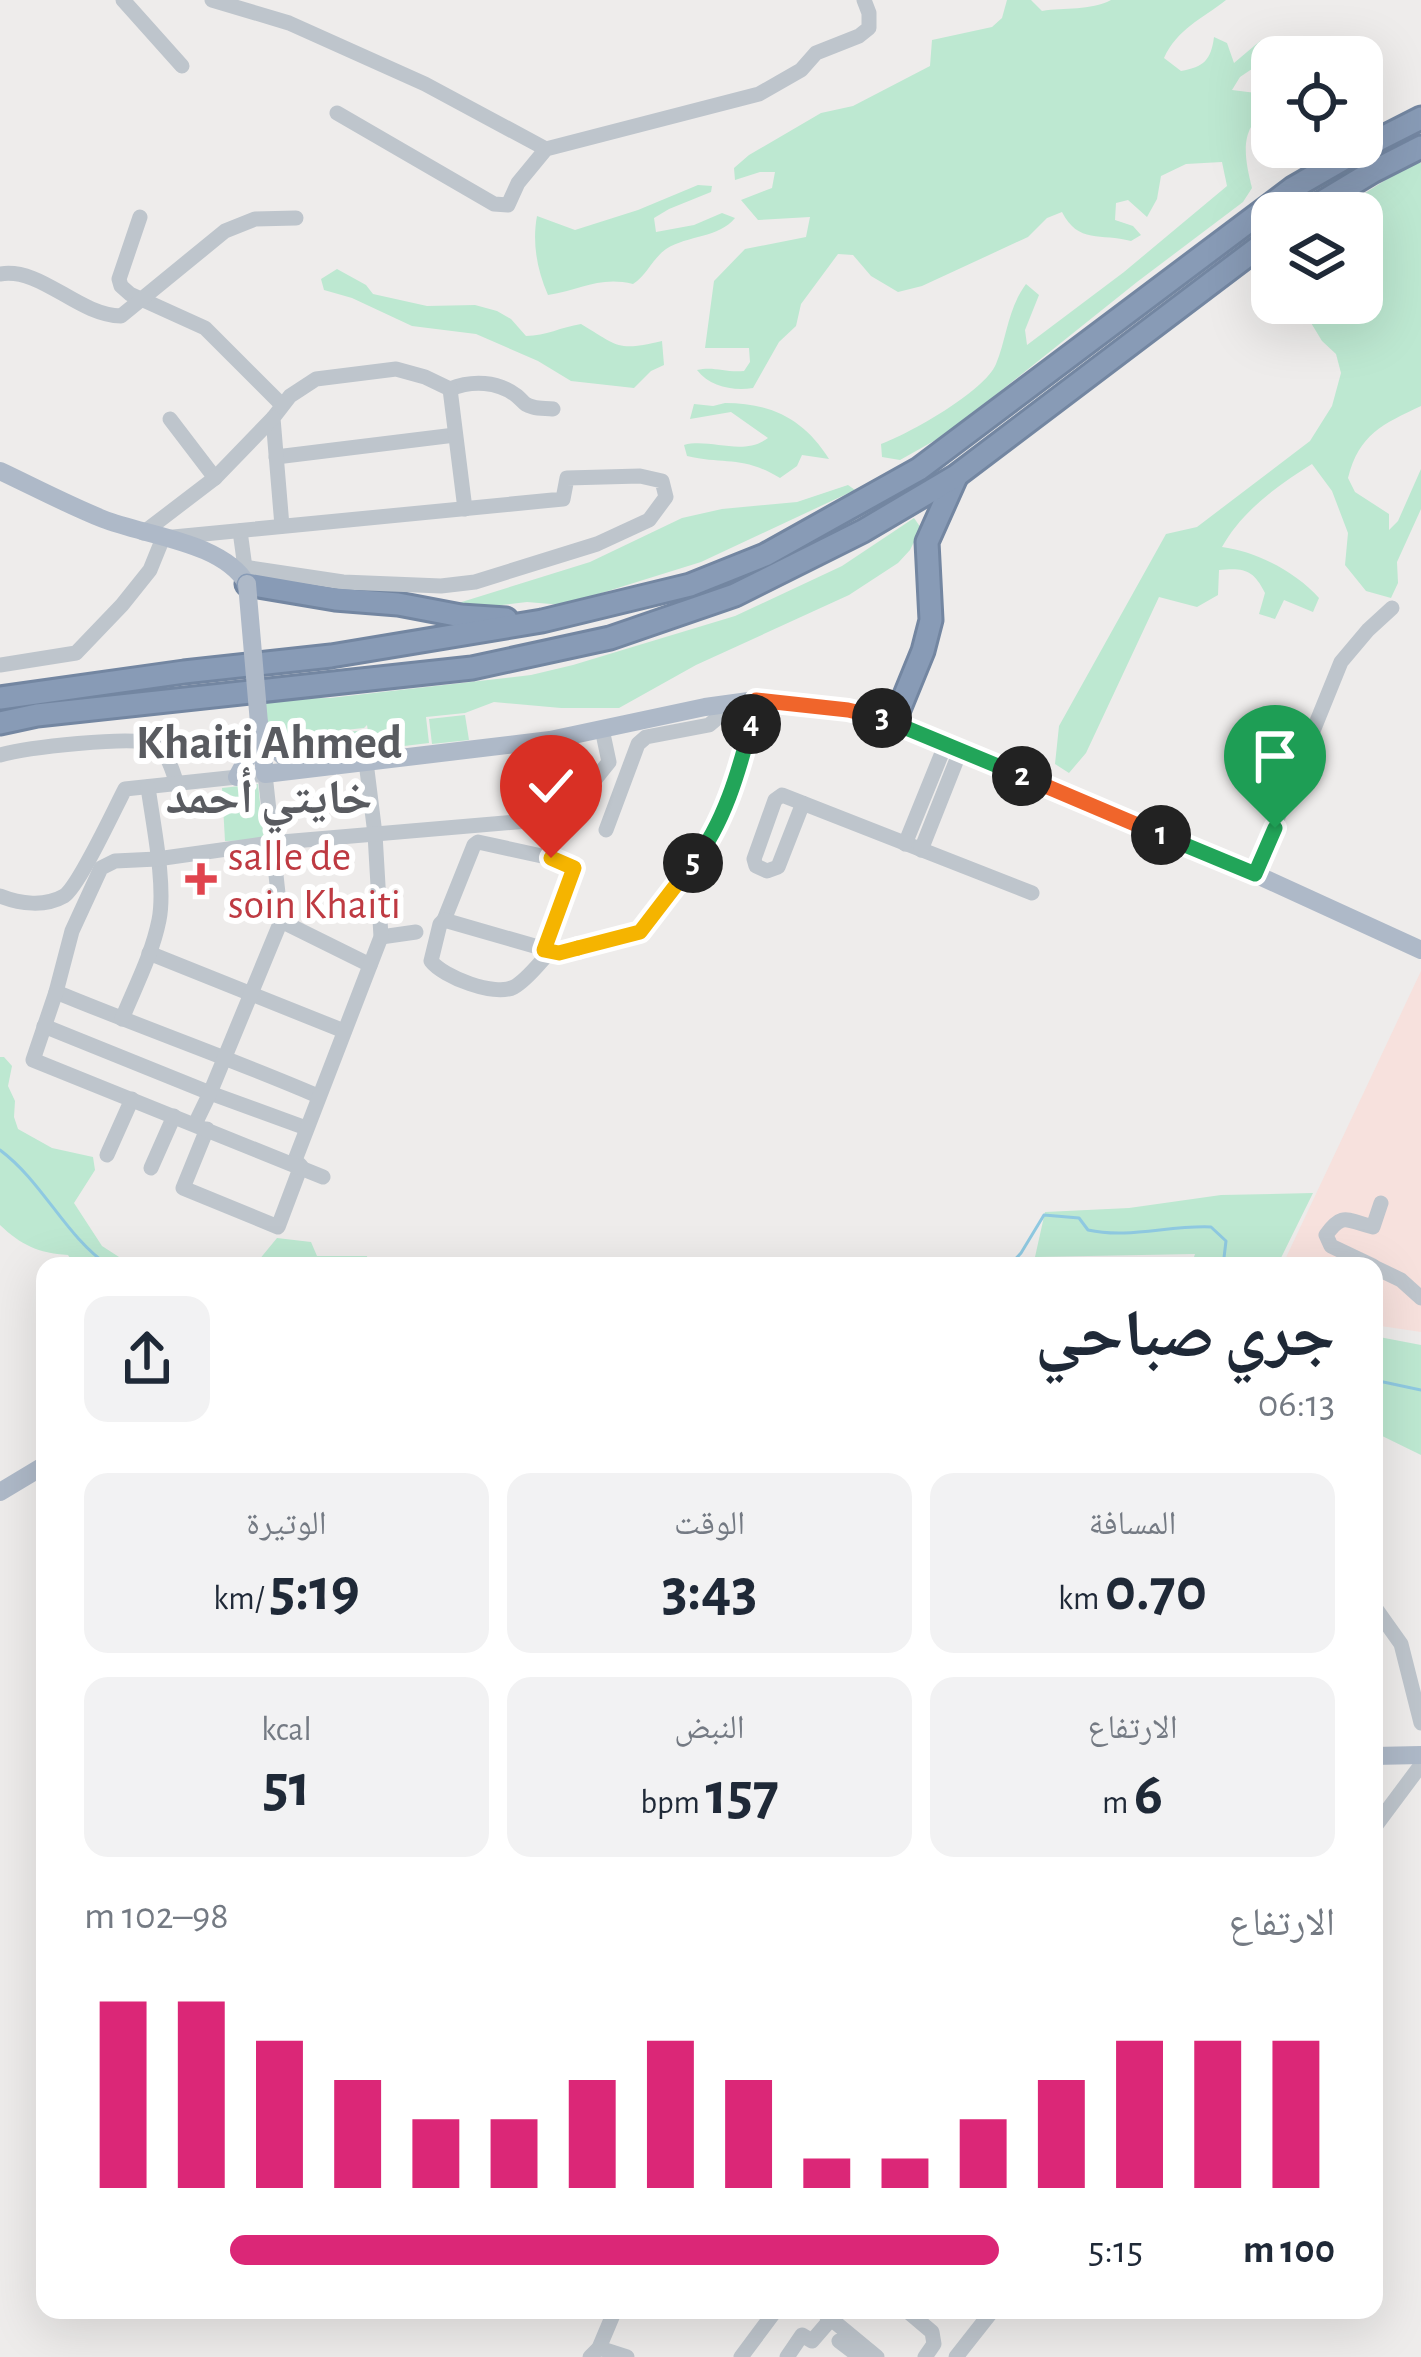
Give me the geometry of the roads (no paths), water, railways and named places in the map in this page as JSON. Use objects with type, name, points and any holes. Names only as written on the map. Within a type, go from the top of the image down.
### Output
[{"type":"highway","points":[[1383,128],[1421,105]]},
{"type":"highway","points":[[1313,175],[1421,118]]},
{"type":"highway","points":[[1339,192],[1421,147]]},
{"type":"highway","points":[[0,698],[331,656],[542,621],[691,585],[765,555],[920,470],[1323,168]]},
{"type":"highway","points":[[0,723],[37,715],[472,668],[610,638],[735,595],[863,531],[956,476],[1251,253]]},
{"type":"highway","points":[[894,722],[931,620],[927,542],[956,476]]},
{"type":"highway","points":[[901,509],[916,507],[924,512],[932,530]]},
{"type":"highway","points":[[241,572],[343,601],[542,621]]},
{"type":"main road","points":[[0,471],[84,511],[206,551],[241,572],[265,774],[550,740],[756,700],[848,710],[954,746],[1421,950]]},
{"type":"main road","points":[[259,729],[283,756],[309,768]]},
{"type":"main road","points":[[237,777],[259,729]]},
{"type":"main road","points":[[0,1492],[36,1470]]},
{"type":"main road","points":[[1383,1756],[1421,1755]]},
{"type":"street","points":[[123,0],[182,66]]},
{"type":"street","points":[[212,0],[289,23],[425,84],[546,149]]},
{"type":"street","points":[[337,113],[501,206],[508,205],[518,183],[546,149],[759,94],[801,70],[816,52],[859,37],[869,28],[864,0]]},
{"type":"street","points":[[140,218],[118,279],[121,286],[205,328],[277,412],[282,526]]},
{"type":"street","points":[[0,274],[22,273],[107,315],[121,316],[225,231],[255,219],[296,218]]},
{"type":"street","points":[[0,664],[76,653],[150,569],[153,536],[215,478],[290,396],[316,379],[396,369],[450,389],[462,384],[500,386],[529,406],[554,409]]},
{"type":"street","points":[[450,389],[465,509]]},
{"type":"street","points":[[170,419],[215,478]]},
{"type":"street","points":[[276,457],[455,435]]},
{"type":"street","points":[[153,536],[563,499],[567,478],[640,476],[662,482],[666,497],[649,520],[597,544],[475,582],[441,586],[241,572],[240,531]]},
{"type":"street","points":[[1255,874],[1341,662],[1392,608]]},
{"type":"street","points":[[445,920],[547,951],[569,951],[640,932],[700,854],[719,819],[756,700]]},
{"type":"street","points":[[606,830],[638,744],[646,737],[709,725],[722,704]]},
{"type":"street","points":[[323,1177],[33,1060],[72,931],[100,868],[116,861],[270,843],[564,818],[609,761],[602,729]]},
{"type":"street","points":[[0,755],[129,741],[154,744],[166,756],[177,784]]},
{"type":"street","points":[[913,847],[954,746]]},
{"type":"street","points":[[301,1166],[295,1160],[306,1128],[381,938],[366,762]]},
{"type":"street","points":[[0,896],[46,904],[69,893],[125,789],[265,774],[281,921],[210,1093],[183,1188],[278,1228],[301,1166]]},
{"type":"street","points":[[122,1019],[160,917],[148,787]]},
{"type":"street","points":[[803,803],[778,867],[767,871],[756,866],[754,860],[782,795],[803,803],[913,847],[1032,893]]},
{"type":"street","points":[[478,842],[551,858],[574,868],[547,951],[511,989],[488,988],[433,967],[440,924],[478,842]]},
{"type":"street","points":[[281,921],[370,964]]},
{"type":"street","points":[[381,938],[416,932]]},
{"type":"street","points":[[149,953],[344,1031]]},
{"type":"street","points":[[56,992],[319,1096]]},
{"type":"street","points":[[44,1026],[306,1128]]},
{"type":"street","points":[[107,1155],[132,1099]]},
{"type":"street","points":[[151,1168],[174,1116]]},
{"type":"street","points":[[1354,1257],[1331,1246],[1326,1235],[1343,1218],[1372,1227],[1381,1203]]},
{"type":"street","points":[[1383,1271],[1421,1298]]},
{"type":"street","points":[[1383,1619],[1401,1644],[1421,1724]]},
{"type":"street","points":[[1383,1816],[1421,1765]]},
{"type":"street","points":[[611,2319],[595,2352],[628,2357]]},
{"type":"street","points":[[741,2357],[769,2319]]},
{"type":"street","points":[[787,2357],[802,2335],[812,2341],[825,2319]]},
{"type":"street","points":[[834,2319],[878,2357]]},
{"type":"street","points":[[917,2319],[932,2332],[934,2344],[925,2357]]},
{"type":"street","points":[[956,2357],[986,2319]]},
{"type":"street","points":[[839,2341],[860,2357]]},
{"type":"waterway","points":[[0,1150],[97,1257]]},
{"type":"waterway","points":[[1017,1257],[1044,1215],[1079,1218],[1088,1230],[1103,1232],[1211,1227],[1226,1241],[1224,1257]]},
{"type":"waterway","points":[[1383,1382],[1421,1390]]},
{"type":"place","name":"salle de soin Khaiti","points":[[201,879]]},
{"type":"district","name":"Khaiti Ahmed خايتي أحمد","points":[[269,768]]}]
